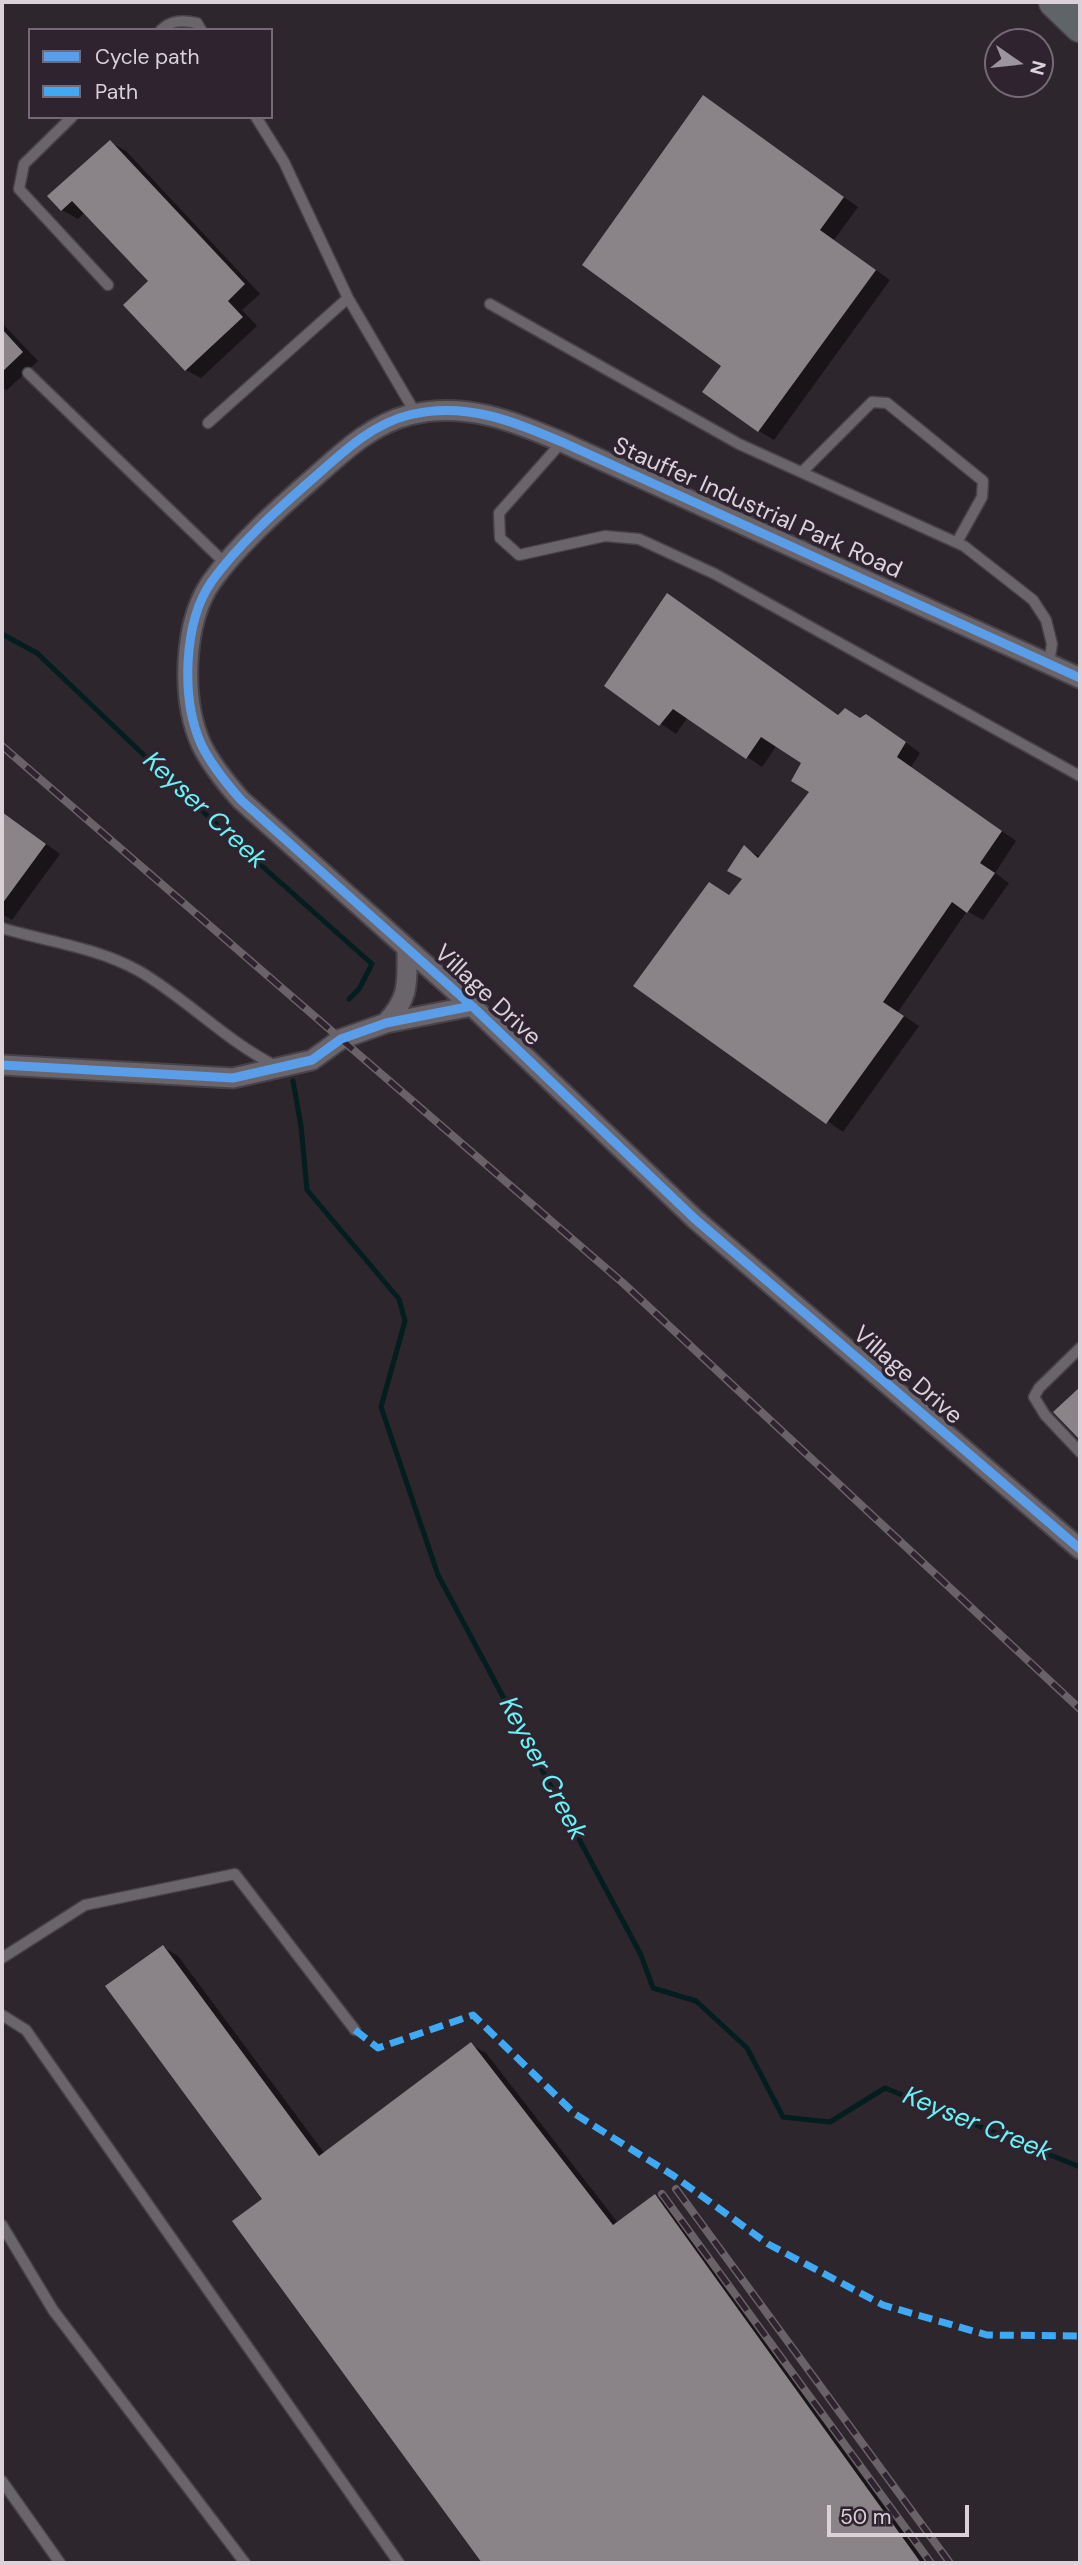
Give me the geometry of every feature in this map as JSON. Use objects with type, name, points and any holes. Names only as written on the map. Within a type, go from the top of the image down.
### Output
[{"type":"main road","points":[[1054,2],[1080,27]]},
{"type":"street","name":"Stauffer Industrial Park Road","points":[[412,414],[450,410],[502,417],[1080,678]]},
{"type":"street","name":"Village Drive","points":[[412,414],[365,434],[285,503],[211,582],[196,617],[186,680],[200,742],[219,774],[241,800],[472,1006],[695,1219],[1080,1549]]},
{"type":"street","points":[[386,1023],[401,1006],[407,991],[407,949]]},
{"type":"street","points":[[2,1065],[233,1078],[312,1060],[341,1039],[386,1023],[472,1006]]},
{"type":"lane","points":[[163,28],[168,22],[187,21],[197,23],[200,28]]},
{"type":"lane","points":[[70,119],[24,164],[19,190],[108,285]]},
{"type":"lane","points":[[257,119],[284,162],[348,298],[412,414]]},
{"type":"lane","points":[[208,423],[348,298]]},
{"type":"lane","points":[[489,304],[739,444],[957,542],[1033,600],[1046,620],[1052,644],[1049,663]]},
{"type":"lane","points":[[28,373],[227,565]]},
{"type":"lane","points":[[803,471],[857,414],[872,402],[887,403],[983,481],[982,497],[957,542]]},
{"type":"lane","points":[[562,442],[499,513],[500,538],[519,555],[605,536],[639,539],[715,574],[1080,776]]},
{"type":"lane","points":[[2,928],[86,948],[117,960],[141,973],[248,1052],[279,1068]]},
{"type":"lane","points":[[1080,1348],[1039,1388],[1034,1397],[1045,1415],[1080,1452]]},
{"type":"lane","points":[[2,1958],[85,1905],[235,1874],[355,2030]]},
{"type":"lane","points":[[2,2015],[26,2031],[399,2563]]},
{"type":"lane","points":[[2,2225],[52,2310],[246,2563]]},
{"type":"lane","points":[[2,2481],[60,2563]]},
{"type":"building","points":[[703,95],[844,197],[820,230],[876,270],[758,432],[702,392],[721,366],[582,265]]},
{"type":"building","points":[[110,140],[245,284],[228,301],[243,317],[185,371],[123,305],[148,281],[72,201],[61,211],[47,196]]},
{"type":"building","points":[[2,329],[23,352],[2,372]]},
{"type":"building","points":[[667,593],[838,715],[845,708],[860,718],[866,714],[906,742],[897,757],[1002,831],[980,863],[995,873],[967,913],[952,902],[883,1002],[904,1016],[826,1124],[633,986],[709,882],[729,895],[742,879],[727,871],[744,845],[758,858],[809,792],[791,781],[801,763],[761,737],[746,759],[673,709],[659,726],[604,686]]},
{"type":"building","points":[[2,812],[46,844],[2,904]]},
{"type":"building","points":[[1080,1387],[1080,1440],[1053,1412]]},
{"type":"building","points":[[163,1945],[319,2156],[471,2042],[613,2225],[655,2194],[921,2563],[482,2563],[232,2221],[262,2199],[105,1986]]},
{"type":"waterway","name":"Keyser Creek","points":[[2,634],[37,653],[235,842],[372,964],[359,989],[349,999]]},
{"type":"waterway","name":"Keyser Creek","points":[[293,1081],[301,1126],[307,1190],[399,1299],[405,1321],[381,1407],[438,1575],[641,1955],[653,1988],[696,2001],[747,2048],[783,2117],[830,2122],[885,2088],[1080,2167]]},
{"type":"railway","points":[[2,746],[623,1283],[1080,1709]]},
{"type":"railway","points":[[676,2189],[950,2563]]},
{"type":"railway","points":[[662,2194],[931,2563]]},
{"type":"marked path","points":[[355,2030],[378,2048],[473,2015],[575,2114],[674,2176],[768,2244],[883,2305],[987,2335],[1080,2336]]},
{"type":"cycle path","points":[[1080,678],[562,442],[488,415],[450,410],[409,415],[381,426],[343,452],[271,516],[233,555],[202,598],[195,617],[188,661],[190,705],[201,744],[214,766],[241,800],[472,1006],[695,1219],[1080,1549]]},
{"type":"cycle path","points":[[2,1065],[233,1078],[312,1060],[341,1039],[386,1023],[472,1006]]}]
